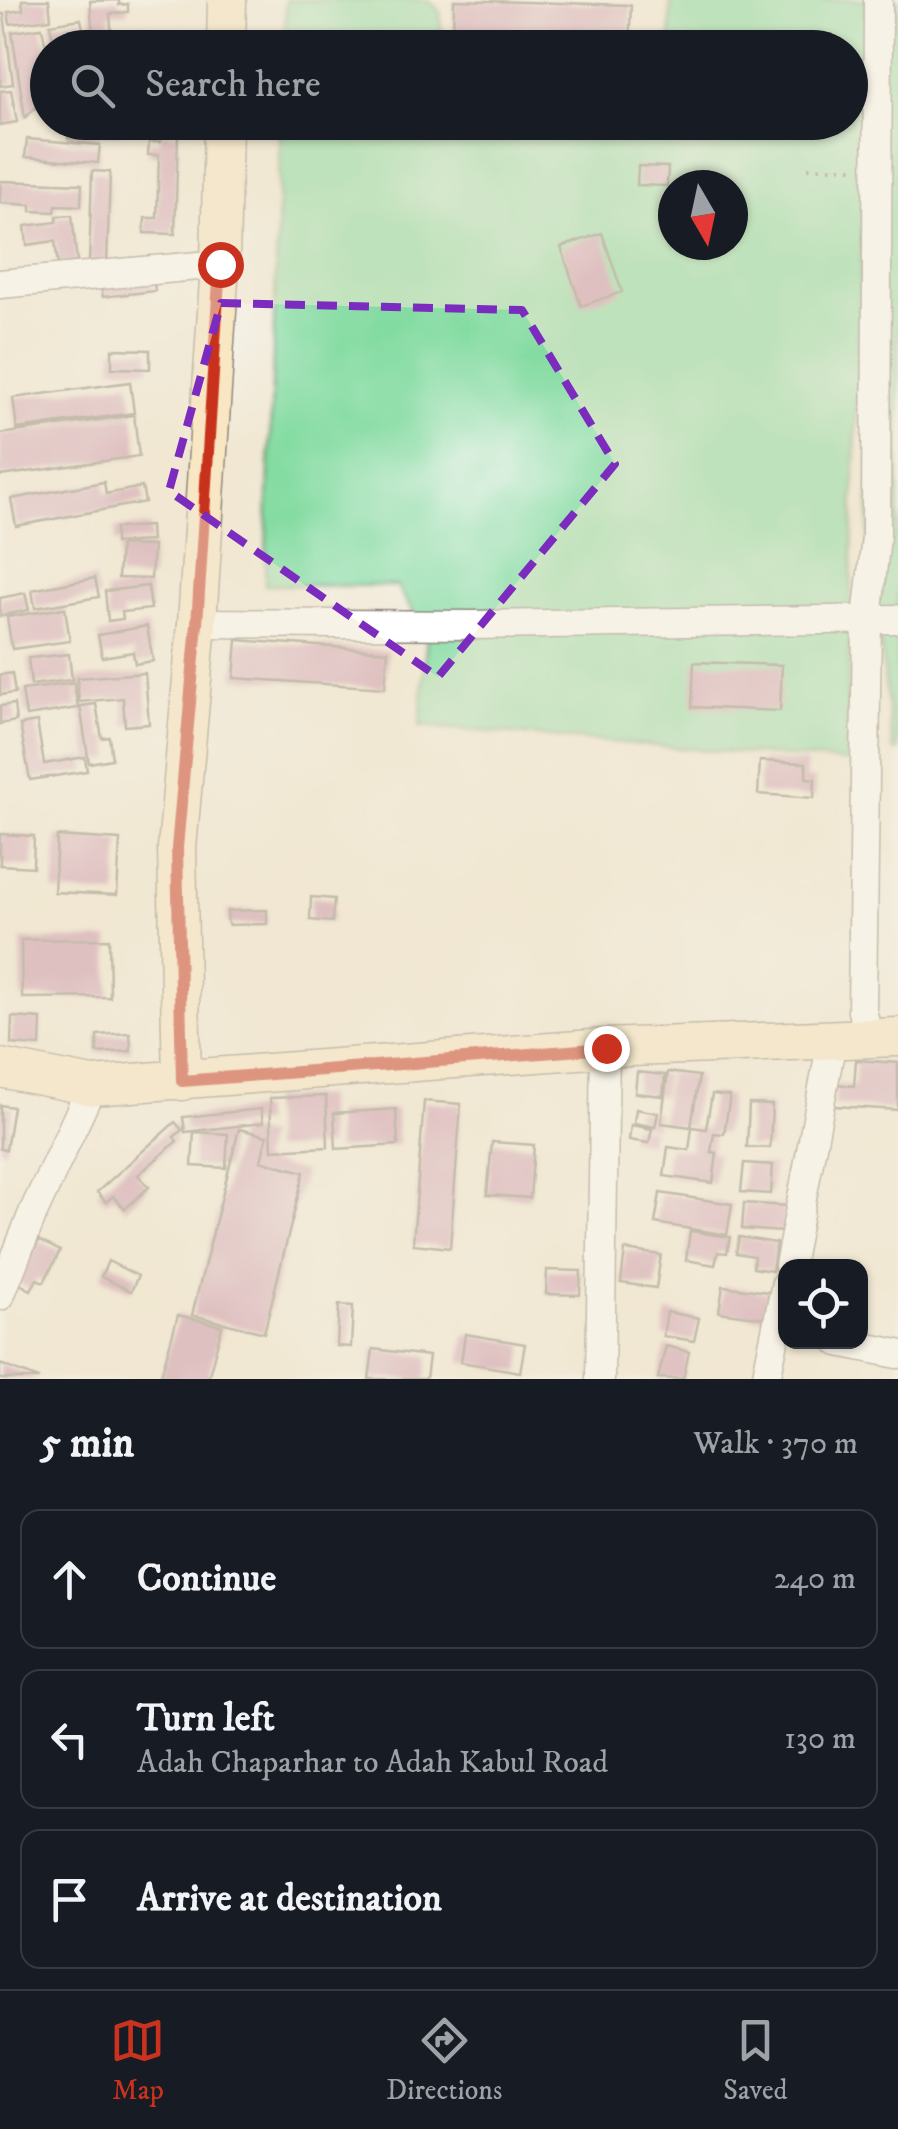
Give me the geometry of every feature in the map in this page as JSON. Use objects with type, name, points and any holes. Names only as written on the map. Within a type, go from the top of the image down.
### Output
[{"type":"street","points":[[227,30],[228,0]]},
{"type":"street","points":[[878,0],[876,537],[868,620],[862,1012],[884,1037]]},
{"type":"street","points":[[182,1081],[177,848],[197,624],[220,264],[223,140]]},
{"type":"street","points":[[0,284],[220,264]]},
{"type":"street","points":[[197,624],[898,619]]},
{"type":"street","points":[[0,1068],[92,1086],[606,1048],[884,1037]]},
{"type":"street","points":[[790,1259],[832,1041]]},
{"type":"street","points":[[600,1379],[606,1048]]},
{"type":"street","points":[[0,1296],[33,1213],[92,1086]]},
{"type":"street","points":[[766,1379],[778,1340]]},
{"type":"street","points":[[868,1348],[898,1354]]},
{"type":"path","points":[[808,168],[879,168]]},
{"type":"highlighted area","points":[[221,303],[522,310],[615,464],[438,677],[169,491]]},
{"type":"green space","points":[[286,0],[429,0],[440,12],[441,30],[285,30]]},
{"type":"green space","points":[[671,0],[869,0],[868,33],[868,30],[670,30]]},
{"type":"green space","points":[[877,0],[898,0],[898,620],[867,619]]},
{"type":"green space","points":[[280,140],[865,140],[846,762],[420,726],[427,634],[397,586],[265,585]]},
{"type":"green space","points":[[879,631],[898,631],[898,751],[893,750]]},
{"type":"building","points":[[22,0],[49,0],[51,19],[10,24],[8,12],[23,10]]},
{"type":"building","points":[[119,0],[119,5],[128,4],[128,12],[110,14],[111,30],[92,30],[90,1]]},
{"type":"building","points":[[454,0],[631,5],[630,30],[453,30]]},
{"type":"building","points":[[0,14],[4,14],[13,84],[0,86]]},
{"type":"building","points":[[81,19],[83,30],[51,30],[50,24]]},
{"type":"building","points":[[42,28],[42,30],[30,30],[30,113],[25,118],[12,32]]},
{"type":"building","points":[[11,90],[17,122],[0,125],[0,91]]},
{"type":"building","points":[[27,139],[100,145],[98,163],[25,157]]},
{"type":"building","points":[[178,140],[175,234],[144,233],[145,218],[157,218],[159,155],[148,155],[149,142]]},
{"type":"building","points":[[638,166],[668,167],[658,170],[658,186],[637,185]]},
{"type":"building","points":[[92,171],[110,172],[107,265],[89,264]]},
{"type":"building","points":[[1,181],[82,184],[81,206],[56,205],[55,212],[31,211],[31,205],[0,203]]},
{"type":"building","points":[[72,215],[77,262],[58,265],[55,241],[27,245],[25,226],[57,222],[57,216]]},
{"type":"building","points":[[602,233],[622,292],[581,306],[561,247]]},
{"type":"building","points":[[153,274],[155,291],[103,297],[101,287]]},
{"type":"building","points":[[112,349],[150,350],[150,369],[112,368]]},
{"type":"building","points":[[130,382],[134,413],[17,429],[13,398]]},
{"type":"building","points":[[134,415],[139,456],[0,476],[0,434]]},
{"type":"building","points":[[104,482],[106,494],[142,487],[145,502],[16,526],[11,499]]},
{"type":"building","points":[[150,526],[151,541],[115,543],[115,528]]},
{"type":"building","points":[[120,545],[153,546],[151,579],[118,578]]},
{"type":"building","points":[[95,578],[99,597],[35,608],[32,590]]},
{"type":"building","points":[[148,586],[151,609],[122,612],[123,619],[108,621],[105,591]]},
{"type":"building","points":[[25,593],[29,610],[0,616],[0,598]]},
{"type":"building","points":[[65,608],[70,641],[12,649],[7,617]]},
{"type":"building","points":[[147,626],[153,661],[135,664],[133,652],[102,657],[98,635]]},
{"type":"building","points":[[237,640],[388,651],[385,688],[234,678]]},
{"type":"building","points":[[69,654],[72,680],[31,685],[28,658]]},
{"type":"building","points":[[694,662],[782,665],[780,711],[692,707]]},
{"type":"building","points":[[12,673],[15,693],[0,695],[0,675]]},
{"type":"building","points":[[145,673],[149,724],[125,726],[123,698],[79,702],[77,678]]},
{"type":"building","points":[[74,683],[78,708],[26,716],[22,690]]},
{"type":"building","points":[[14,704],[16,721],[0,724],[0,706]]},
{"type":"building","points":[[96,704],[102,738],[109,737],[112,759],[89,763],[80,706]]},
{"type":"building","points":[[37,722],[44,764],[85,757],[87,771],[30,780],[20,725]]},
{"type":"building","points":[[760,761],[806,763],[806,778],[815,779],[814,798],[758,794]]},
{"type":"building","points":[[0,834],[34,836],[33,867],[0,865]]},
{"type":"building","points":[[57,836],[120,840],[117,895],[54,892]]},
{"type":"building","points":[[311,897],[334,899],[332,922],[310,920]]},
{"type":"building","points":[[267,910],[267,924],[228,925],[227,911]]},
{"type":"building","points":[[109,939],[110,997],[22,998],[21,940]]},
{"type":"building","points":[[12,1017],[41,1019],[40,1046],[11,1044]]},
{"type":"building","points":[[130,1033],[131,1051],[97,1053],[97,1035]]},
{"type":"building","points":[[856,1060],[898,1063],[898,1110],[834,1106],[836,1084],[854,1086]]},
{"type":"building","points":[[637,1072],[665,1075],[663,1096],[635,1093]]},
{"type":"building","points":[[668,1072],[699,1076],[691,1127],[661,1123]]},
{"type":"building","points":[[712,1094],[730,1096],[724,1134],[714,1133],[711,1152],[717,1153],[713,1183],[664,1176],[668,1147],[689,1150],[692,1127],[706,1129]]},
{"type":"building","points":[[326,1096],[328,1147],[272,1150],[270,1098]]},
{"type":"building","points":[[424,1101],[461,1104],[450,1248],[413,1244]]},
{"type":"building","points":[[749,1104],[772,1105],[770,1148],[747,1147]]},
{"type":"building","points":[[0,1105],[13,1107],[6,1150],[0,1149]]},
{"type":"building","points":[[261,1109],[263,1123],[185,1132],[183,1117]]},
{"type":"building","points":[[396,1109],[398,1145],[336,1149],[334,1113]]},
{"type":"building","points":[[636,1109],[658,1113],[655,1127],[634,1123]]},
{"type":"building","points":[[175,1122],[182,1130],[174,1137],[177,1141],[138,1175],[149,1187],[125,1209],[113,1196],[106,1202],[97,1192]]},
{"type":"building","points":[[631,1125],[652,1129],[649,1143],[629,1140]]},
{"type":"building","points":[[239,1129],[267,1136],[261,1161],[304,1172],[264,1333],[192,1315]]},
{"type":"building","points":[[194,1132],[228,1134],[226,1168],[192,1166]]},
{"type":"building","points":[[492,1142],[534,1145],[530,1198],[487,1195]]},
{"type":"building","points":[[744,1163],[773,1165],[771,1194],[741,1192]]},
{"type":"building","points":[[660,1193],[732,1204],[727,1235],[655,1223]]},
{"type":"building","points":[[744,1203],[786,1206],[784,1232],[742,1229]]},
{"type":"building","points":[[690,1231],[730,1237],[727,1253],[718,1252],[715,1265],[686,1260]]},
{"type":"building","points":[[739,1237],[776,1243],[772,1271],[753,1268],[754,1256],[736,1253]]},
{"type":"building","points":[[39,1240],[60,1251],[44,1282],[37,1279],[31,1290],[18,1283]]},
{"type":"building","points":[[625,1250],[661,1255],[656,1288],[621,1283]]},
{"type":"building","points":[[108,1261],[138,1276],[131,1291],[101,1277]]},
{"type":"building","points":[[547,1270],[581,1271],[580,1295],[546,1294]]},
{"type":"building","points":[[723,1286],[769,1292],[765,1318],[719,1312]]},
{"type":"building","points":[[339,1305],[353,1306],[351,1347],[337,1346]]},
{"type":"building","points":[[667,1312],[699,1318],[694,1341],[663,1336]]},
{"type":"building","points":[[178,1315],[222,1326],[208,1379],[160,1379]]},
{"type":"building","points":[[465,1334],[525,1344],[520,1372],[461,1362]]},
{"type":"building","points":[[666,1346],[689,1352],[683,1379],[658,1378]]},
{"type":"building","points":[[373,1349],[429,1356],[426,1379],[369,1379]]},
{"type":"building","points":[[0,1364],[39,1379],[0,1379]]},
{"type":"route","points":[[220,264],[197,624],[177,848],[182,1081],[606,1048]]}]
